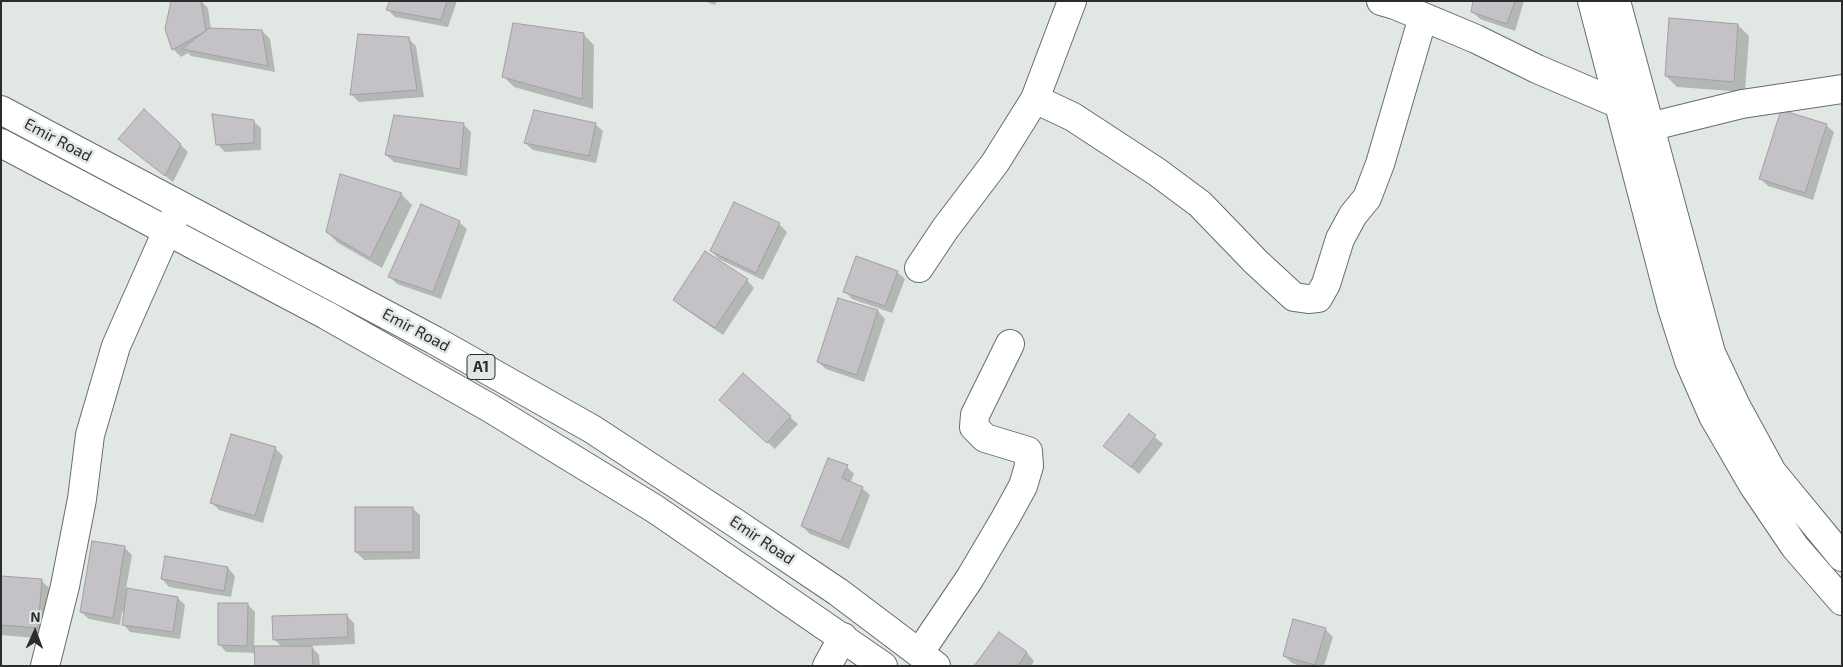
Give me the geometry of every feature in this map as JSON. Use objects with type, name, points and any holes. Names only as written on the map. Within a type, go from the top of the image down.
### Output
[{"type":"main road","points":[[919,268],[945,229],[995,163],[1035,99],[1072,1]]},
{"type":"main road","points":[[1381,1],[1476,39],[1537,69],[1619,104]]},
{"type":"main road","points":[[1592,1],[1672,308],[1689,361],[1713,416],[1753,485],[1795,547],[1842,601]]},
{"type":"main road","points":[[1616,1],[1711,353],[1736,406],[1772,472],[1842,557]]},
{"type":"main road","points":[[1035,99],[1073,117],[1157,172],[1200,204],[1256,262],[1294,297],[1318,298],[1326,284],[1340,239],[1353,215],[1367,198],[1380,164],[1423,17]]},
{"type":"main road","points":[[1649,127],[1742,104],[1842,89]]},
{"type":"main road","name":"Emir Road","points":[[1,110],[434,340],[592,429],[838,592],[928,659]]},
{"type":"main road","name":"Emir Road","points":[[1,143],[326,315],[490,408],[655,509],[882,666]]},
{"type":"main road","points":[[45,666],[82,499],[90,435],[116,346],[167,232],[181,206]]},
{"type":"main road","points":[[928,659],[970,578],[1023,486],[1029,466],[1028,451],[985,438],[974,427],[976,415],[1010,344]]},
{"type":"main road","points":[[826,666],[842,637]]},
{"type":"building","points":[[171,1],[201,1],[206,31],[172,50],[165,29]]},
{"type":"building","points":[[390,1],[447,1],[441,20],[386,10]]},
{"type":"building","points":[[1473,1],[1515,1],[1507,24],[1471,12]]},
{"type":"building","points":[[1669,18],[1738,24],[1734,82],[1665,76]]},
{"type":"building","points":[[513,23],[584,33],[582,99],[502,77]]},
{"type":"building","points":[[209,28],[262,30],[268,66],[182,49]]},
{"type":"building","points":[[358,34],[409,37],[417,90],[350,95]]},
{"type":"building","points":[[144,109],[181,144],[165,176],[118,139]]},
{"type":"building","points":[[534,110],[596,123],[589,156],[524,143]]},
{"type":"building","points":[[1781,110],[1827,124],[1805,193],[1759,179]]},
{"type":"building","points":[[212,114],[254,120],[254,143],[216,145]]},
{"type":"building","points":[[394,115],[464,123],[460,169],[385,155]]},
{"type":"building","points":[[340,174],[402,193],[370,258],[326,232]]},
{"type":"building","points":[[734,202],[780,223],[756,273],[710,251]]},
{"type":"building","points":[[421,204],[460,221],[433,292],[388,277]]},
{"type":"building","points":[[705,251],[748,279],[715,328],[673,300]]},
{"type":"building","points":[[856,256],[898,271],[885,306],[843,292]]},
{"type":"building","points":[[838,298],[878,310],[857,375],[817,362]]},
{"type":"building","points":[[743,373],[791,416],[767,443],[719,400]]},
{"type":"building","points":[[1129,414],[1156,435],[1131,467],[1103,446]]},
{"type":"building","points":[[231,434],[276,447],[255,516],[210,503]]},
{"type":"building","points":[[828,458],[848,465],[842,478],[863,487],[841,542],[801,526]]},
{"type":"building","points":[[355,507],[413,507],[413,552],[355,552]]},
{"type":"building","points":[[92,541],[125,546],[113,618],[80,612]]},
{"type":"building","points":[[165,556],[228,567],[224,591],[161,579]]},
{"type":"building","points":[[1,576],[42,579],[38,628],[1,625]]},
{"type":"building","points":[[127,588],[178,597],[173,632],[122,625]]},
{"type":"building","points":[[218,603],[248,603],[247,646],[218,645]]},
{"type":"building","points":[[347,614],[348,637],[273,640],[272,616]]},
{"type":"building","points":[[1293,619],[1326,628],[1315,665],[1283,656]]},
{"type":"building","points":[[999,632],[1027,652],[1018,666],[974,666]]},
{"type":"building","points":[[254,646],[312,646],[313,666],[255,666]]}]
